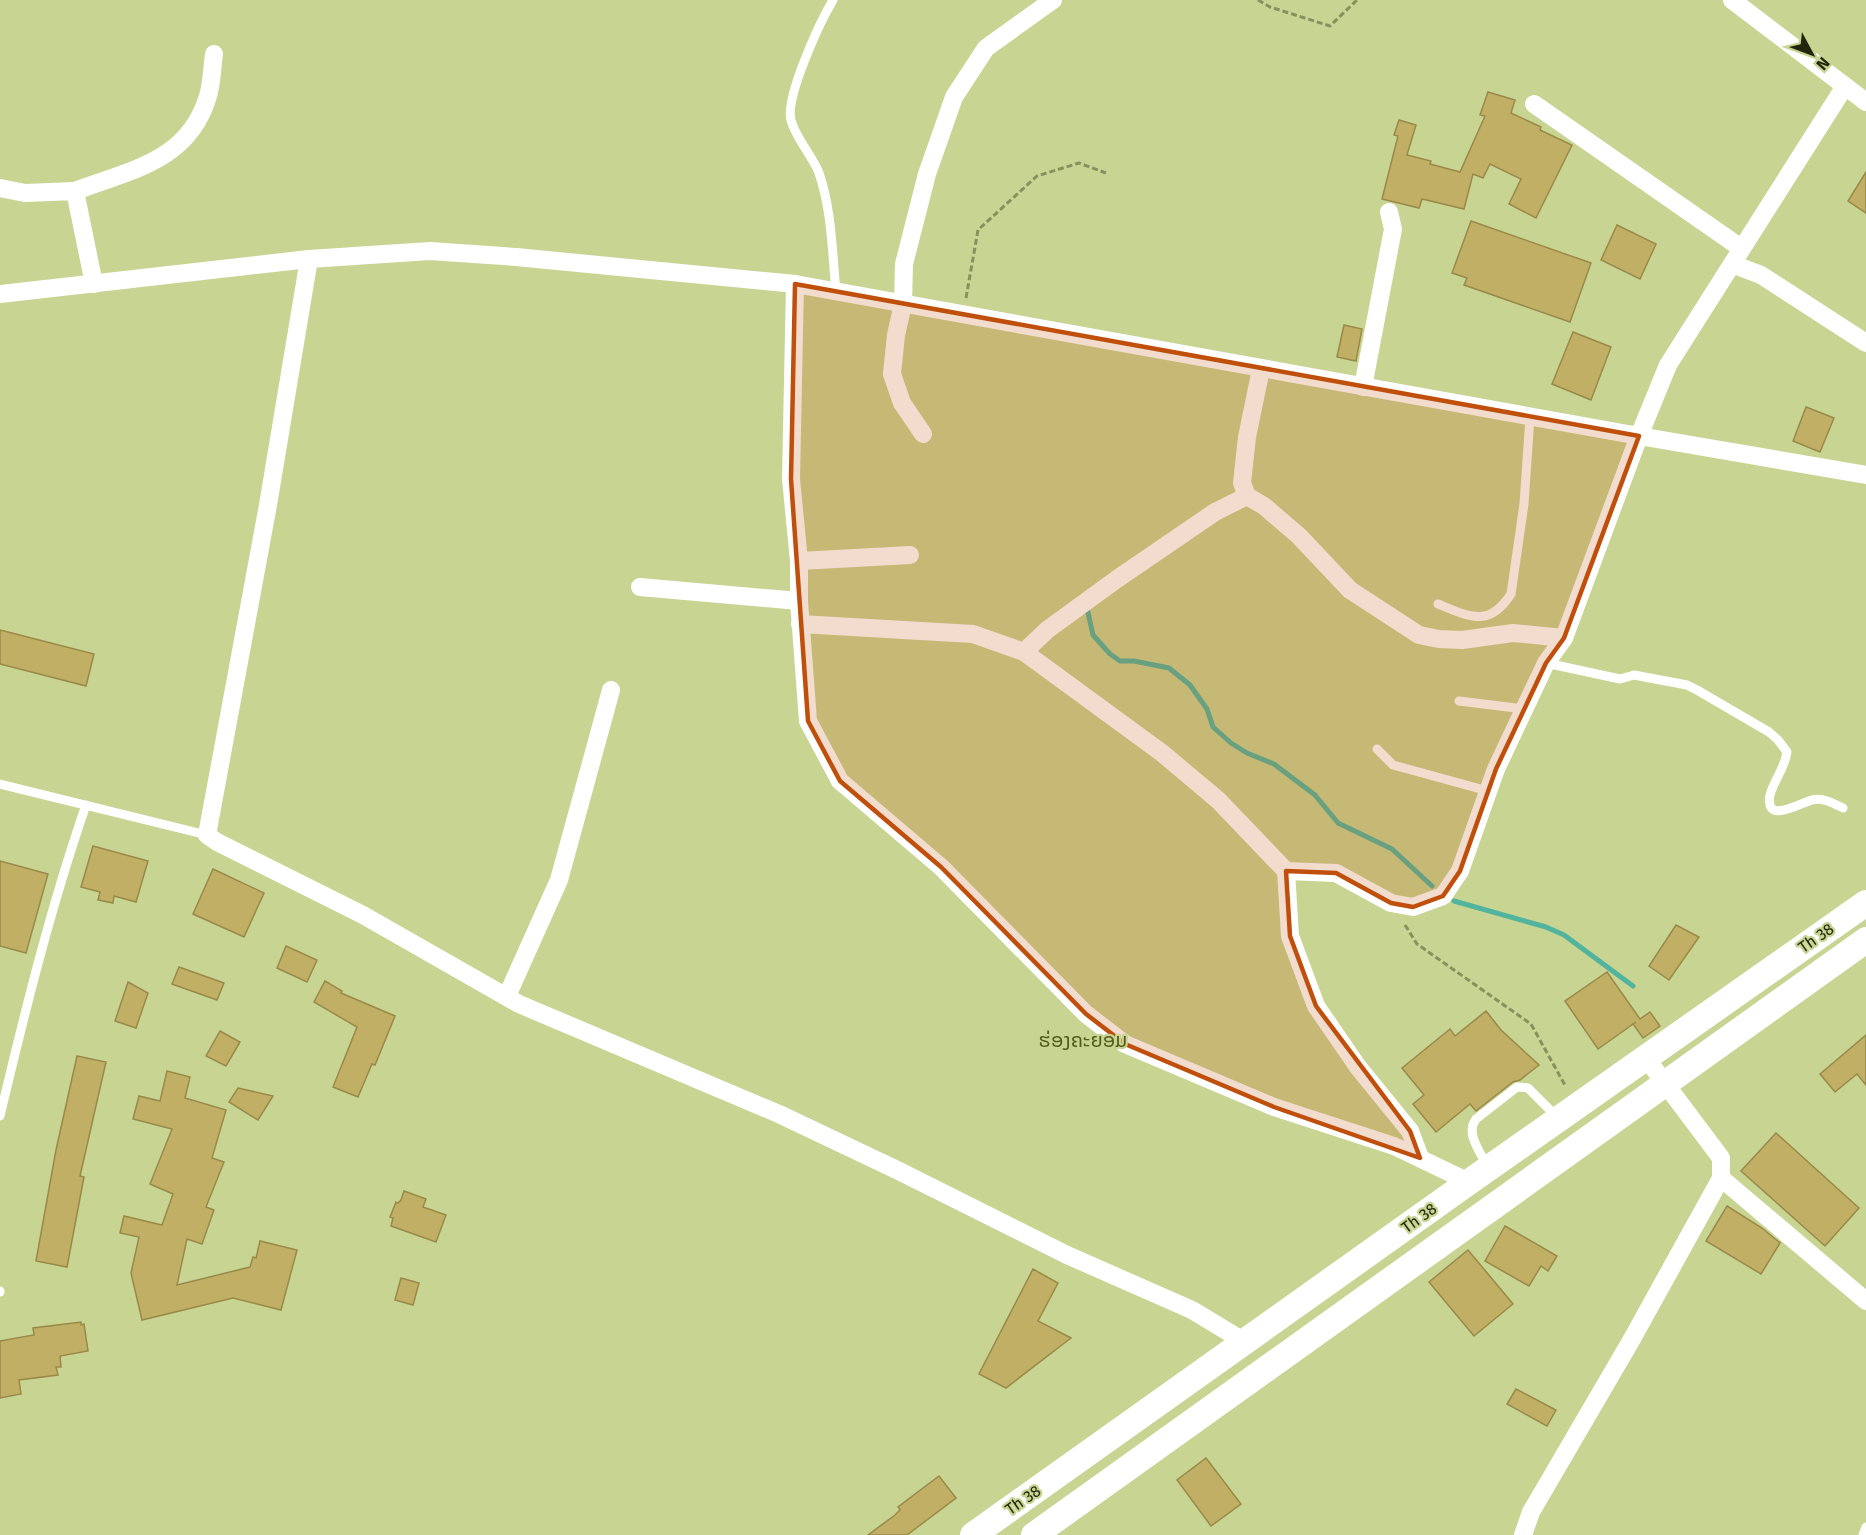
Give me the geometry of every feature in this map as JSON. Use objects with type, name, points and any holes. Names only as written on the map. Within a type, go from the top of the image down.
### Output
[{"type":"street","points":[[923,434],[902,403],[892,374],[896,335],[903,304],[904,264],[927,174],[954,97],[986,48],[1053,0]]},
{"type":"street","points":[[1732,0],[1866,102]]},
{"type":"street","points":[[0,188],[25,193],[75,191],[151,163],[175,149],[196,125],[208,95],[214,54]]},
{"type":"street","points":[[1286,871],[1336,873],[1391,903],[1413,907],[1443,896],[1460,871],[1496,769],[1524,709],[1546,663],[1564,638],[1639,436],[1668,365],[1845,86]]},
{"type":"street","points":[[1534,104],[1761,275],[1866,343]]},
{"type":"street","points":[[75,191],[94,284]]},
{"type":"street","points":[[1363,387],[1393,230],[1389,212]]},
{"type":"street","points":[[0,294],[309,259],[430,250],[795,284],[1530,417],[1866,475]]},
{"type":"street","points":[[309,259],[268,505],[207,835],[363,915],[519,1004],[789,1119],[1067,1255],[1192,1310],[1245,1342]]},
{"type":"street","points":[[795,284],[791,479],[799,561],[800,624],[808,721],[840,781],[941,867],[1086,1014],[1125,1044],[1274,1107],[1394,1146],[1420,1158],[1478,1175]]},
{"type":"street","points":[[1261,369],[1247,437],[1242,483],[1247,496],[1264,506],[1299,536],[1350,590],[1419,635],[1462,640],[1513,633],[1564,638]]},
{"type":"street","points":[[1024,652],[1047,630],[1117,579],[1215,512],[1247,496]]},
{"type":"street","points":[[799,561],[910,555]]},
{"type":"street","points":[[640,587],[799,602]]},
{"type":"street","points":[[800,624],[973,634],[1024,652],[1162,753],[1218,800],[1286,871],[1290,936],[1316,1006],[1358,1067],[1410,1131],[1420,1158]]},
{"type":"street","points":[[507,996],[559,880],[611,690]]},
{"type":"street","name":"Th 38","points":[[973,1535],[1478,1175],[1866,903]]},
{"type":"street","name":"Th 38","points":[[1034,1535],[1866,940]]},
{"type":"street","points":[[1523,1535],[1531,1512],[1632,1339],[1721,1178],[1721,1158],[1646,1059]]},
{"type":"street","points":[[1721,1178],[1797,1240],[1866,1301]]},
{"type":"lane","points":[[833,0],[822,18],[792,97],[791,120],[819,172],[829,211],[836,291]]},
{"type":"lane","points":[[1438,604],[1474,618],[1493,615],[1504,605],[1511,594],[1524,504],[1530,417]]},
{"type":"lane","points":[[1546,663],[1620,679],[1634,675],[1687,685],[1769,732],[1787,752],[1769,799],[1772,807],[1778,811],[1786,810],[1813,799],[1821,799],[1843,808]]},
{"type":"lane","points":[[1458,701],[1524,709]]},
{"type":"lane","points":[[1377,749],[1393,765],[1488,791]]},
{"type":"lane","points":[[0,784],[207,835]]},
{"type":"lane","points":[[0,1116],[66,863],[86,805]]},
{"type":"lane","points":[[1478,1175],[1470,1131],[1472,1124],[1517,1088],[1528,1088],[1568,1113]]},
{"type":"lane","points":[[1863,1535],[1866,1527]]},
{"type":"path","points":[[1258,0],[1270,7],[1330,26],[1357,0]]},
{"type":"path","points":[[963,314],[978,230],[1037,176],[1079,163],[1106,173]]},
{"type":"path","points":[[1391,903],[1417,944],[1470,978],[1532,1024],[1568,1113]]},
{"type":"highlighted area","points":[[795,284],[1639,436],[1564,638],[1546,663],[1496,769],[1460,871],[1443,896],[1413,907],[1391,903],[1336,873],[1286,871],[1290,936],[1316,1006],[1410,1131],[1420,1158],[1274,1107],[1125,1044],[1086,1014],[941,867],[840,781],[808,721],[791,479]]},
{"type":"building","points":[[1488,92],[1515,100],[1511,113],[1572,145],[1536,218],[1509,204],[1521,179],[1490,164],[1483,178],[1473,174],[1464,209],[1422,199],[1419,208],[1382,199],[1398,136],[1394,135],[1399,120],[1416,125],[1407,155],[1460,172],[1485,116],[1480,115]]},
{"type":"building","points":[[1866,172],[1866,213],[1848,201]]},
{"type":"building","points":[[1471,221],[1591,263],[1570,322],[1464,285],[1467,278],[1452,273]]},
{"type":"building","points":[[1617,225],[1656,244],[1640,279],[1601,260]]},
{"type":"building","points":[[1344,325],[1362,329],[1356,361],[1337,357]]},
{"type":"building","points":[[1573,332],[1611,347],[1591,400],[1552,384]]},
{"type":"building","points":[[1806,407],[1834,418],[1820,452],[1793,441]]},
{"type":"building","points":[[0,630],[94,654],[86,686],[0,664]]},
{"type":"building","points":[[93,846],[148,861],[136,902],[114,896],[113,903],[98,900],[100,892],[81,887]]},
{"type":"building","points":[[0,861],[48,874],[26,953],[0,946]]},
{"type":"building","points":[[213,869],[264,893],[244,937],[193,914]]},
{"type":"building","points":[[1676,925],[1699,937],[1669,980],[1649,966]]},
{"type":"building","points":[[286,946],[317,960],[307,982],[277,968]]},
{"type":"building","points":[[179,967],[224,983],[217,1000],[172,984]]},
{"type":"building","points":[[1607,972],[1640,1019],[1650,1012],[1660,1026],[1643,1038],[1633,1024],[1598,1049],[1565,1001]]},
{"type":"building","points":[[325,981],[342,991],[341,993],[395,1016],[375,1065],[372,1064],[358,1097],[333,1087],[357,1027],[314,1002]]},
{"type":"building","points":[[128,982],[148,993],[136,1028],[115,1021]]},
{"type":"building","points":[[1486,1011],[1501,1030],[1539,1065],[1476,1111],[1470,1104],[1436,1132],[1413,1104],[1424,1095],[1402,1068],[1450,1029],[1455,1036]]},
{"type":"building","points":[[220,1031],[240,1042],[226,1066],[206,1056]]},
{"type":"building","points":[[1866,1035],[1866,1085],[1857,1074],[1835,1092],[1820,1074]]},
{"type":"building","points":[[77,1056],[106,1062],[80,1176],[84,1177],[67,1267],[36,1261],[56,1150]]},
{"type":"building","points":[[167,1071],[190,1077],[185,1098],[226,1110],[212,1158],[224,1162],[206,1207],[214,1210],[202,1244],[187,1239],[177,1285],[250,1267],[253,1257],[256,1258],[260,1241],[297,1250],[281,1310],[233,1298],[142,1320],[131,1273],[139,1237],[120,1233],[124,1216],[162,1225],[173,1194],[150,1184],[172,1129],[133,1119],[139,1096],[160,1101]]},
{"type":"building","points":[[238,1088],[273,1096],[258,1120],[229,1102]]},
{"type":"building","points":[[1776,1133],[1859,1208],[1825,1246],[1741,1171]]},
{"type":"building","points":[[404,1191],[426,1199],[423,1207],[446,1215],[436,1242],[391,1226],[393,1218],[390,1217],[396,1202],[401,1200]]},
{"type":"building","points":[[1727,1206],[1762,1228],[1780,1243],[1761,1274],[1706,1241]]},
{"type":"building","points":[[1505,1226],[1557,1256],[1548,1271],[1541,1266],[1529,1286],[1485,1261]]},
{"type":"building","points":[[1468,1250],[1513,1304],[1474,1336],[1429,1282]]},
{"type":"building","points":[[1033,1269],[1058,1283],[1038,1321],[1071,1338],[1006,1388],[979,1374]]},
{"type":"building","points":[[401,1278],[419,1283],[413,1305],[395,1300]]},
{"type":"building","points":[[81,1322],[81,1325],[84,1324],[88,1351],[60,1356],[61,1367],[56,1367],[58,1375],[19,1380],[21,1394],[0,1398],[0,1341],[34,1335],[33,1328]]},
{"type":"building","points":[[1516,1389],[1556,1410],[1547,1426],[1507,1404]]},
{"type":"building","points":[[1206,1458],[1241,1504],[1211,1526],[1177,1480]]},
{"type":"building","points":[[939,1476],[956,1498],[907,1535],[868,1535],[895,1515],[900,1510],[898,1507]]},
{"type":"waterway","points":[[1087,608],[1093,635],[1110,654],[1120,661],[1134,661],[1169,668],[1190,685],[1207,709],[1213,727],[1231,743],[1247,753],[1274,764],[1315,795],[1338,823],[1392,849],[1432,886]]},
{"type":"waterway","points":[[1454,901],[1546,927],[1564,935],[1633,986]]},
{"type":"district","name":"ຮ່ອງຄະຍອມ","points":[[1083,1040]]}]
